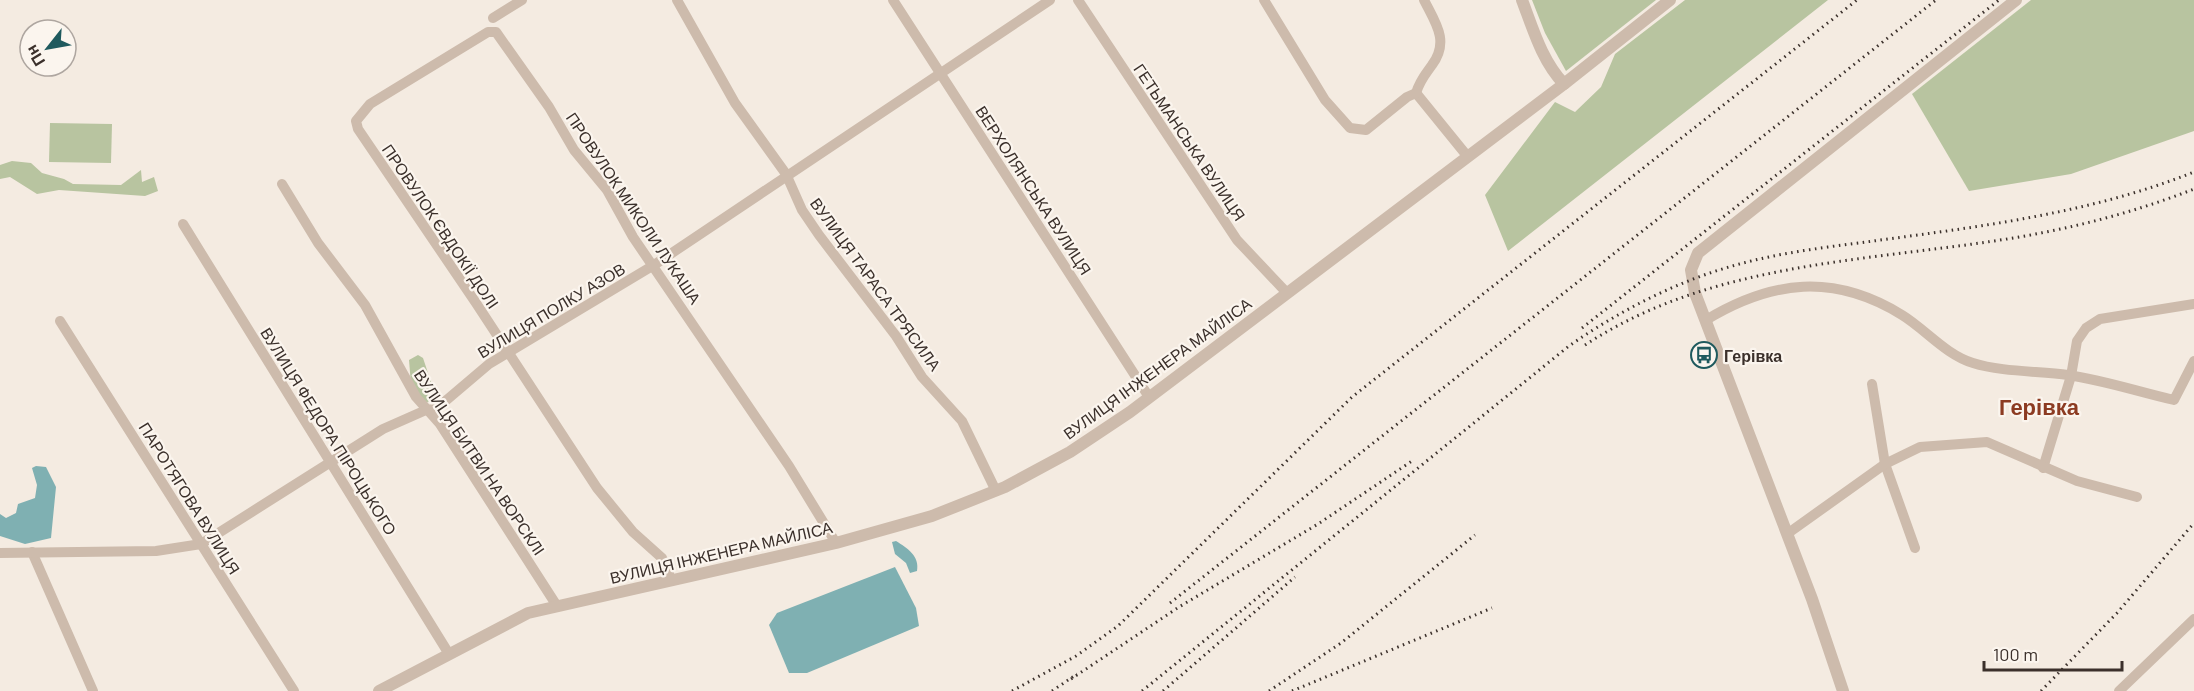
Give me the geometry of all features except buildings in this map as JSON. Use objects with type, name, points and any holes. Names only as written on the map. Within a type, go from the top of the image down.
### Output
[{"type":"street","points":[[493,18],[522,0]]},
{"type":"street","name":"ВУЛИЦЯ ТАРАСА ТРЯСИЛА","points":[[677,0],[735,103],[786,174],[802,210],[896,336],[922,376],[962,421],[996,491]]},
{"type":"street","name":"ВЕРХОЛЯНСЬКА ВУЛИЦЯ","points":[[893,0],[1149,397]]},
{"type":"street","name":"ВУЛИЦЯ ПОЛКУ АЗОВ","points":[[0,553],[156,551],[201,544],[384,429],[426,410],[436,409],[489,364],[654,265],[786,174],[1050,0]]},
{"type":"street","name":"ГЕТЬМАНСЬКА ВУЛИЦЯ","points":[[1078,0],[1237,240],[1287,293]]},
{"type":"street","points":[[1263,0],[1325,100],[1350,128],[1366,130],[1407,97],[1416,93]]},
{"type":"street","points":[[1416,93],[1420,79],[1440,51],[1442,40],[1424,0]]},
{"type":"street","points":[[1522,0],[1541,49],[1555,75],[1564,84]]},
{"type":"street","name":"ВУЛИЦЯ ІНЖЕНЕРА МАЙЛІСА","points":[[379,691],[528,613],[836,543],[932,516],[996,491],[1070,452],[1149,397],[1468,157],[1670,0]]},
{"type":"street","points":[[1843,691],[1787,534],[1695,293],[1691,270],[1698,253],[2016,0]]},
{"type":"street","name":"ПРОВУЛОК МИКОЛИ ЛУКАША","points":[[356,121],[370,104],[474,39],[488,32],[496,32],[549,107],[574,150],[598,176],[633,237],[789,466],[836,543]]},
{"type":"street","points":[[1416,93],[1468,157]]},
{"type":"street","name":"ПРОВУЛОК ЄВДОКІЇ ДОЛІ","points":[[356,121],[358,129],[597,488],[633,532],[662,558],[670,579]]},
{"type":"street","name":"ВУЛИЦЯ БИТВИ НА ВОРСКЛІ","points":[[282,184],[318,243],[365,305],[416,398],[440,424],[557,606]]},
{"type":"street","name":"ВУЛИЦЯ ФЕДОРА ПІРОЦЬКОГО","points":[[183,224],[449,654]]},
{"type":"street","points":[[1706,320],[1732,304],[1804,285],[1840,288],[1901,314],[1949,350],[1973,363],[2071,376],[2174,400],[2194,361]]},
{"type":"street","points":[[2043,468],[2071,376],[2077,341],[2086,328],[2100,319],[2194,304]]},
{"type":"street","name":"ПАРОТЯГОВА ВУЛИЦЯ","points":[[60,321],[294,691]]},
{"type":"street","points":[[1872,384],[1885,464],[1915,548]]},
{"type":"street","points":[[1787,534],[1885,464],[1920,447],[1987,441],[2043,468],[2077,481],[2137,497]]},
{"type":"street","points":[[32,552],[93,691]]},
{"type":"street","points":[[2119,691],[2194,620]]},
{"type":"green space","points":[[1532,0],[1656,0],[1566,71],[1545,33]]},
{"type":"green space","points":[[1685,0],[1828,0],[1508,251],[1485,195],[1555,102],[1575,112],[1601,87],[1615,54]]},
{"type":"green space","points":[[2031,0],[2194,0],[2194,131],[2071,174],[1969,191],[1912,94]]},
{"type":"green space","points":[[50,123],[112,124],[111,163],[49,162]]},
{"type":"green space","points":[[12,161],[31,163],[42,173],[73,184],[121,185],[141,170],[142,182],[154,177],[158,191],[145,196],[59,190],[37,194],[10,177],[0,179],[0,165]]},
{"type":"green space","points":[[418,355],[423,358],[436,397],[426,403],[411,384],[409,360]]},
{"type":"water","points":[[46,467],[56,487],[51,538],[25,544],[0,536],[0,514],[6,518],[16,513],[18,504],[35,498],[37,485],[32,468]]},
{"type":"water","points":[[896,541],[915,557],[917,571],[910,573],[906,563],[895,554],[892,542]]},
{"type":"water","points":[[895,567],[916,608],[919,626],[807,673],[789,673],[769,625],[777,613]]},
{"type":"railway","points":[[1012,691],[1076,656],[1118,626],[1352,397],[1857,0]]},
{"type":"railway","points":[[1170,603],[1936,0]]},
{"type":"railway","points":[[1582,328],[1999,0]]},
{"type":"railway","points":[[1142,691],[1569,346],[1649,298],[1692,279],[1755,260],[1812,249],[2044,215],[2120,197],[2194,172]]},
{"type":"railway","points":[[1585,345],[1635,317],[1687,296],[1740,280],[1795,268],[2041,233],[2130,211],[2194,189]]},
{"type":"railway","points":[[1071,679],[1179,607],[1318,524],[1412,461]]},
{"type":"railway","points":[[2041,691],[2117,613],[2194,523]]},
{"type":"railway","points":[[1269,691],[1341,643],[1475,535]]},
{"type":"railway","points":[[1163,691],[1295,577]]},
{"type":"railway","points":[[1292,691],[1492,608]]},
{"type":"railway","points":[[1052,691],[1077,674]]},
{"type":"place","name":"Герівка","points":[[1704,355]]},
{"type":"district","name":"Герівка","points":[[2039,406]]}]
